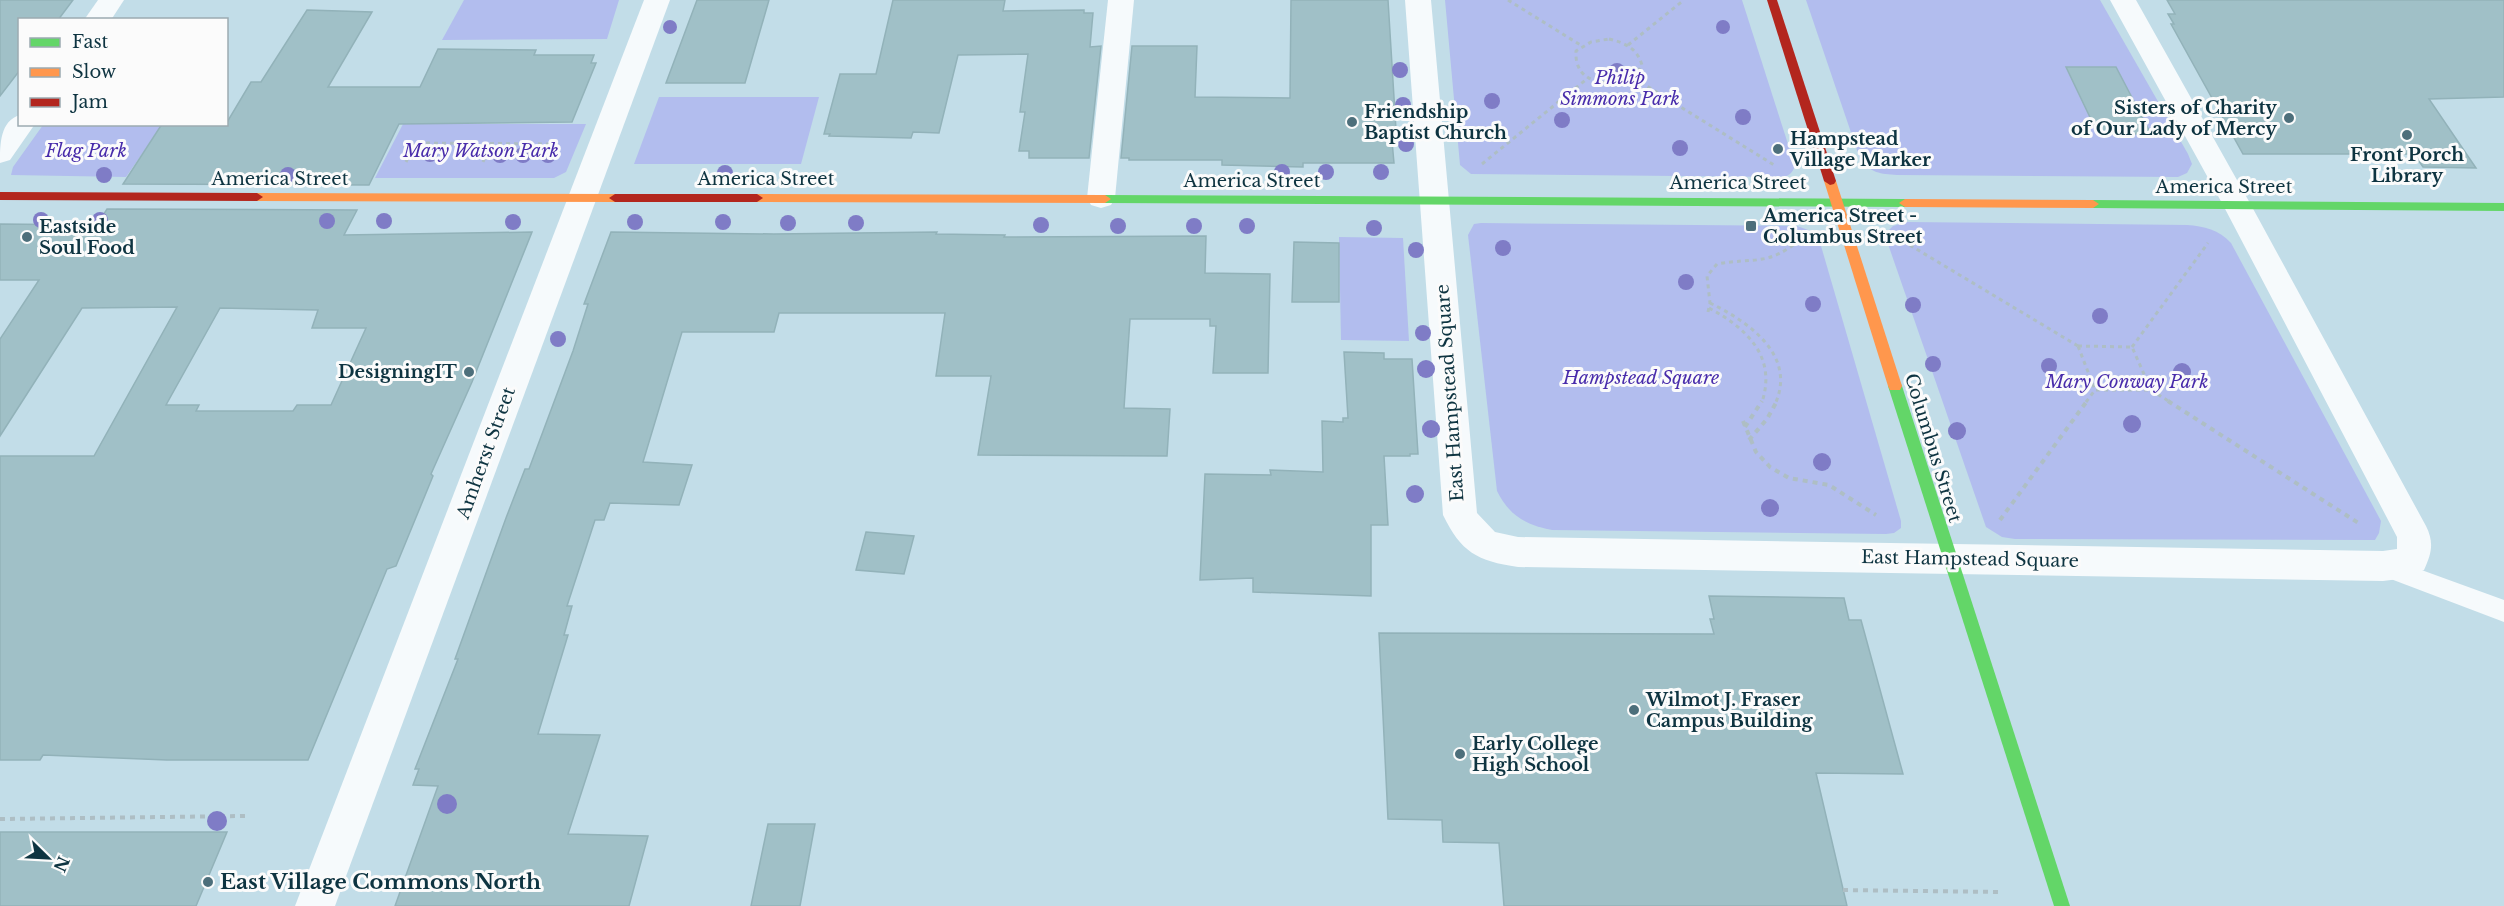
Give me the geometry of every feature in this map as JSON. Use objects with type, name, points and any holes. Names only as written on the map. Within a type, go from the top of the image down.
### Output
[{"type":"street","points":[[98,18],[111,0]]},
{"type":"street","name":"Amherst Street","points":[[315,906],[657,0]]},
{"type":"street","points":[[1101,198],[1121,0]]},
{"type":"street","name":"East Hampstead Square","points":[[1418,0],[1460,515],[1467,529],[1479,542],[1498,549],[1518,552],[2383,566],[2399,564],[2412,559],[2415,548],[2414,536],[2237,205]]},
{"type":"street","name":"Columbus Street","points":[[1772,0],[1838,202],[1949,559],[2062,906]]},
{"type":"street","points":[[2123,0],[2237,205]]},
{"type":"street","points":[[0,153],[20,126]]},
{"type":"street","name":"America Street","points":[[0,196],[1101,198],[2504,207]]},
{"type":"lane","points":[[2383,566],[2504,611]]},
{"type":"path","points":[[1508,0],[1582,46]]},
{"type":"path","points":[[1628,45],[1684,0]]},
{"type":"path","points":[[1598,39],[1609,39],[1628,45],[1641,58],[1642,65],[1634,78],[1617,84],[1608,84],[1588,78],[1581,72],[1575,58],[1576,51],[1582,46],[1598,39]]},
{"type":"path","points":[[1474,170],[1588,78]]},
{"type":"path","points":[[1634,78],[1783,170]]},
{"type":"path","points":[[52,136],[69,160]]},
{"type":"path","points":[[402,170],[415,143],[567,144]]},
{"type":"path","points":[[479,170],[491,143]]},
{"type":"path","points":[[1709,307],[1707,276],[1717,264],[1770,260],[1788,250],[1808,233]]},
{"type":"path","points":[[2132,347],[2213,235]]},
{"type":"path","points":[[1895,236],[2078,346],[2132,347]]},
{"type":"path","points":[[1709,307],[1736,323],[1752,340],[1760,352],[1765,367],[1767,384],[1764,399],[1757,414],[1745,427]]},
{"type":"path","points":[[1709,307],[1739,316],[1760,333],[1772,348],[1778,365],[1781,383],[1777,402],[1770,416],[1749,440]]},
{"type":"path","points":[[2078,346],[2095,390]]},
{"type":"path","points":[[2132,347],[2151,390]]},
{"type":"path","points":[[2095,390],[2151,390],[2365,527]]},
{"type":"path","points":[[1996,525],[2095,390]]},
{"type":"path","points":[[1743,421],[1758,457],[1772,468],[1801,481],[1820,482],[1831,486],[1882,518]]},
{"type":"path","points":[[0,819],[245,816]]},
{"type":"path","points":[[1843,890],[1999,892]]},
{"type":"green space","points":[[464,0],[619,0],[607,39],[442,40]]},
{"type":"green space","name":"Philip Simmons Park","points":[[1445,0],[1742,0],[1795,166],[1794,169],[1787,176],[1779,177],[1471,174],[1460,165]]},
{"type":"green space","points":[[1806,0],[2100,0],[2192,164],[2187,173],[2178,177],[1897,175],[1876,172],[1860,159]]},
{"type":"green space","points":[[659,97],[819,97],[801,164],[634,164]]},
{"type":"green space","name":"Mary Watson Park","points":[[403,124],[586,124],[566,172],[554,178],[375,178]]},
{"type":"green space","name":"Flag Park","points":[[42,126],[161,126],[126,177],[11,175],[13,167]]},
{"type":"green space","name":"Mary Conway Park","points":[[1907,222],[2187,225],[2205,228],[2221,235],[2231,243],[2381,521],[2375,540],[2015,539],[2002,537],[1986,527],[1888,244],[1887,232],[1893,226]]},
{"type":"green space","name":"Hampstead Square","points":[[1474,224],[1797,226],[1811,231],[1819,239],[1901,521],[1901,528],[1894,533],[1886,534],[1552,530],[1519,518],[1507,507],[1497,491],[1468,235]]},
{"type":"green space","points":[[1339,237],[1403,238],[1409,341],[1341,340]]},
{"type":"building","points":[[0,0],[73,0],[60,18],[18,18],[18,73],[0,96]]},
{"type":"building","points":[[697,0],[769,0],[745,83],[666,83]]},
{"type":"building","points":[[893,0],[1005,0],[1003,11],[1084,10],[1084,13],[1093,13],[1090,47],[1101,46],[1089,158],[1029,158],[1029,151],[1019,151],[1025,112],[1020,112],[1028,54],[958,55],[939,133],[913,132],[911,138],[824,134],[840,74],[876,74]]},
{"type":"building","points":[[1291,0],[1388,0],[1396,130],[1391,130],[1394,163],[1303,163],[1303,167],[1222,165],[1222,160],[1129,160],[1129,158],[1121,158],[1132,46],[1197,46],[1195,97],[1290,98]]},
{"type":"building","points":[[2167,0],[2504,0],[2504,97],[2429,99],[2476,168],[2423,167],[2414,154],[2243,154],[2171,24],[2174,24],[2168,14],[2175,14]]},
{"type":"building","points":[[307,10],[372,12],[328,87],[420,87],[438,49],[536,50],[534,55],[594,55],[591,63],[596,63],[572,122],[399,124],[369,185],[123,184],[161,126],[228,126],[228,121],[251,82],[261,82]]},
{"type":"building","points":[[2066,67],[2116,67],[2151,134],[2098,134]]},
{"type":"building","points":[[107,209],[357,210],[344,235],[532,232],[472,382],[431,474],[433,476],[396,566],[387,569],[308,760],[167,760],[43,755],[40,760],[0,760],[0,456],[94,456],[177,307],[82,308],[0,436],[0,339],[39,280],[0,280],[0,224],[97,225]],"holes":[[[220,308],[318,310],[312,328],[366,328],[331,405],[297,405],[293,411],[196,411],[199,405],[166,405]]]},
{"type":"building","points":[[611,232],[774,234],[937,232],[936,234],[1005,235],[1004,237],[1206,236],[1205,273],[1270,274],[1268,373],[1213,373],[1216,326],[1210,326],[1210,319],[1130,319],[1124,408],[1170,409],[1167,456],[978,455],[991,376],[936,376],[945,313],[779,313],[774,332],[682,332],[643,462],[692,465],[679,505],[610,503],[604,520],[595,520],[567,606],[572,606],[564,635],[568,635],[538,734],[600,735],[568,834],[648,836],[629,906],[395,906],[438,786],[413,785],[419,769],[415,769],[458,659],[455,659],[506,518],[525,469],[529,469],[573,351],[588,304],[584,304]]},
{"type":"building","points":[[1294,242],[1339,243],[1339,302],[1292,302]]},
{"type":"building","points":[[1344,352],[1384,353],[1384,359],[1412,359],[1418,454],[1384,456],[1388,525],[1371,525],[1371,596],[1253,592],[1253,578],[1200,580],[1205,474],[1271,475],[1270,470],[1323,472],[1322,421],[1343,422],[1343,418],[1348,418]]},
{"type":"building","points":[[866,532],[914,536],[904,574],[856,570]]},
{"type":"building","name":"Wilmot J. Fraser Campus Building","points":[[1709,596],[1844,598],[1849,620],[1861,620],[1903,774],[1816,773],[1847,906],[1504,906],[1499,843],[1443,842],[1442,820],[1388,819],[1379,633],[1714,634],[1710,619],[1714,619]]},
{"type":"building","points":[[768,824],[815,824],[800,906],[751,906]]},
{"type":"building","points":[[0,832],[227,832],[196,906],[0,906]]},
{"type":"traffic: fast","points":[[1105,199],[1905,203]]},
{"type":"traffic: fast","points":[[2093,204],[2504,207]]},
{"type":"traffic: fast","points":[[1895,386],[2062,906]]},
{"type":"traffic: slow","points":[[1830,181],[1895,386]]},
{"type":"traffic: slow","points":[[257,197],[615,198]]},
{"type":"traffic: slow","points":[[757,198],[1105,199]]},
{"type":"traffic: slow","points":[[1905,203],[2093,204]]},
{"type":"traffic: jam","points":[[1772,0],[1830,181]]},
{"type":"traffic: jam","points":[[0,196],[257,197]]},
{"type":"traffic: jam","points":[[615,198],[757,198]]},
{"type":"place","name":"Sisters of Charity of Our Lady of Mercy","points":[[2289,118]]},
{"type":"place","name":"Friendship Baptist Church","points":[[1352,122]]},
{"type":"place","name":"Front Porch Library","points":[[2407,135]]},
{"type":"place","name":"Hampstead Village Marker","points":[[1778,149]]},
{"type":"place","name":"America Street - Columbus Street","points":[[1751,226]]},
{"type":"place","name":"Eastside Soul Food","points":[[27,237]]},
{"type":"place","name":"DesigningIT","points":[[469,372]]},
{"type":"place","name":"Wilmot J. Fraser Campus Building","points":[[1634,710]]},
{"type":"place","name":"Early College High School","points":[[1460,754]]},
{"type":"place","name":"East Village Commons North","points":[[208,882]]}]
